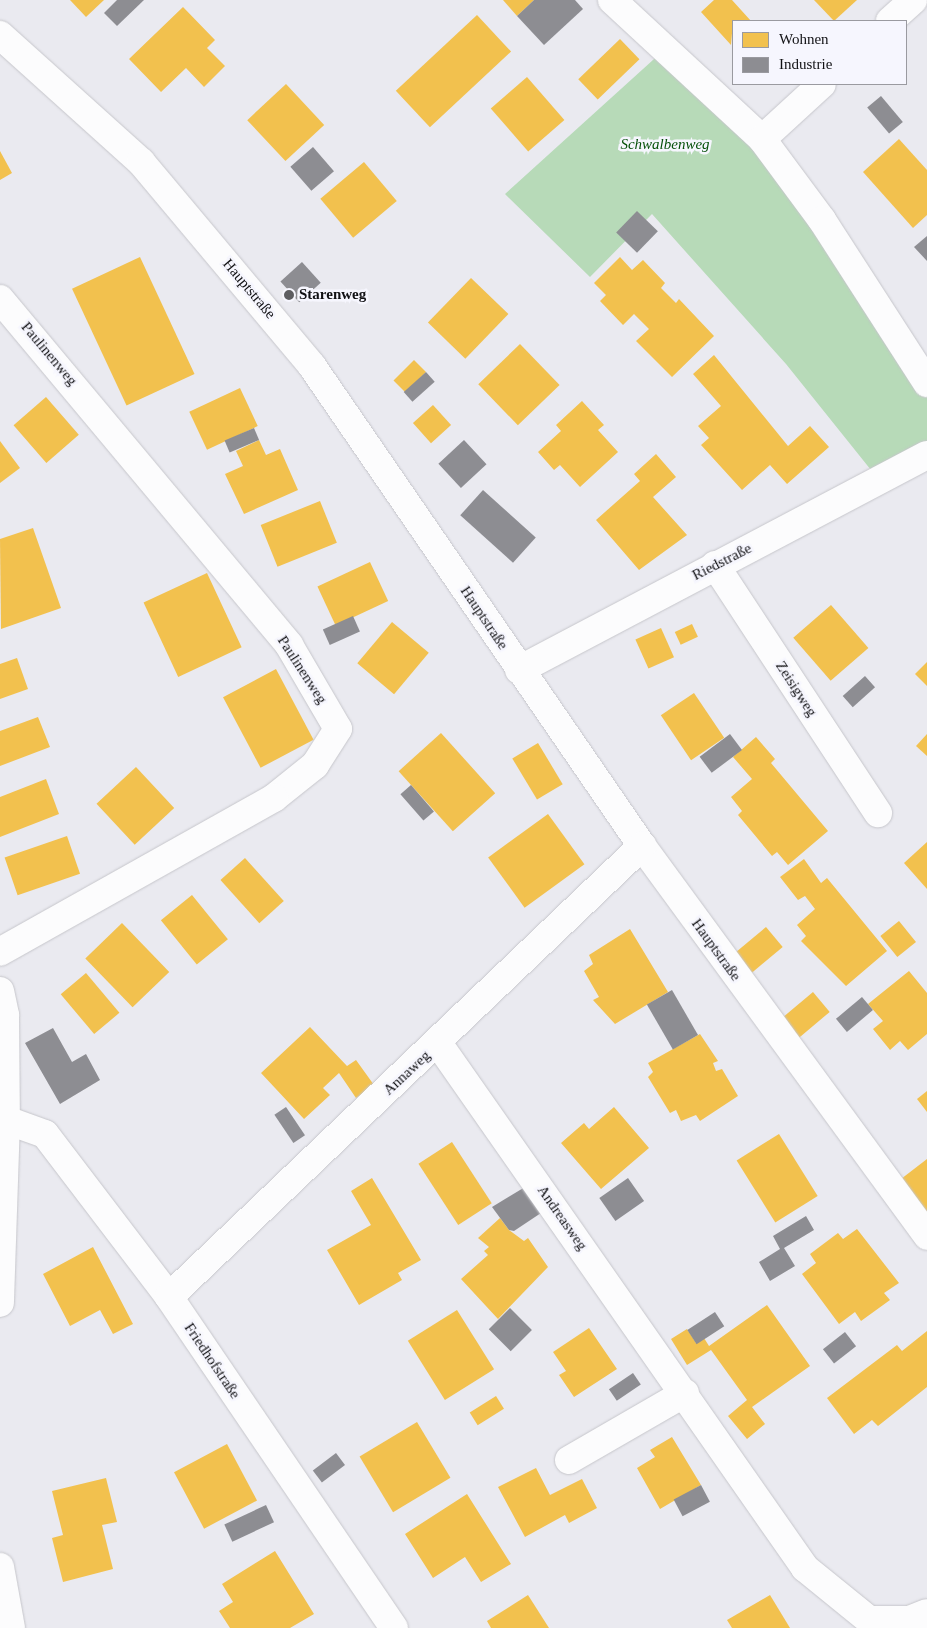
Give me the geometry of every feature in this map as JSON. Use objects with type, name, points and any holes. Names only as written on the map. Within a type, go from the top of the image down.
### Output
[{"type":"street","points":[[612,0],[762,139],[822,220],[927,382]]},
{"type":"street","points":[[891,20],[913,0]]},
{"type":"street","name":"Hauptstraße","points":[[0,36],[142,162],[246,284],[312,366],[518,670],[642,846],[927,1236]]},
{"type":"street","points":[[762,139],[821,85]]},
{"type":"street","name":"Paulinenweg","points":[[0,299],[289,645],[338,729],[315,765],[274,798],[0,952]]},
{"type":"street","name":"Riedstraße","points":[[518,670],[927,455]]},
{"type":"street","name":"Zeisigweg","points":[[715,565],[878,813]]},
{"type":"street","name":"Annaweg","points":[[169,1297],[438,1043],[642,846]]},
{"type":"street","points":[[0,991],[5,1015],[6,1120],[0,1303]]},
{"type":"street","name":"Andreasweg","points":[[438,1043],[806,1568],[834,1595],[869,1620],[909,1620],[927,1613]]},
{"type":"street","name":"Friedhofstraße","points":[[6,1120],[45,1134],[169,1297],[394,1628]]},
{"type":"street","points":[[569,1460],[685,1393]]},
{"type":"street","points":[[0,1567],[12,1628]]},
{"type":"green space","name":"Schwalbenweg","points":[[664,50],[762,139],[927,383],[927,454],[879,480],[786,364],[652,214],[590,277],[505,194]]},
{"type":"building: Wohnen","points":[[70,0],[104,0],[86,17]]},
{"type":"building: Wohnen","points":[[503,0],[534,0],[517,16]]},
{"type":"building: Wohnen","points":[[714,0],[732,0],[750,20],[732,20],[731,45],[701,12]]},
{"type":"building: Wohnen","points":[[814,0],[857,0],[835,20]]},
{"type":"building: Wohnen","points":[[183,7],[215,40],[207,48],[225,66],[204,87],[186,68],[161,92],[129,59]]},
{"type":"building: Wohnen","points":[[477,15],[511,52],[430,127],[396,91]]},
{"type":"building: Wohnen","points":[[620,39],[639,59],[598,99],[578,79]]},
{"type":"building: Wohnen","points":[[527,77],[564,120],[528,152],[491,108]]},
{"type":"building: Wohnen","points":[[286,84],[324,125],[285,161],[247,120]]},
{"type":"building: Wohnen","points":[[899,139],[927,170],[927,215],[913,228],[863,172]]},
{"type":"building: Wohnen","points":[[0,151],[12,173],[0,180]]},
{"type":"building: Wohnen","points":[[364,162],[397,201],[353,238],[320,199]]},
{"type":"building: Wohnen","points":[[140,257],[195,374],[127,406],[72,289]]},
{"type":"building: Wohnen","points":[[620,257],[632,270],[643,260],[665,283],[661,288],[676,303],[679,299],[714,336],[672,377],[636,341],[649,329],[634,314],[623,325],[600,301],[606,295],[594,283]]},
{"type":"building: Wohnen","points":[[471,278],[508,314],[465,359],[428,323]]},
{"type":"building: Wohnen","points":[[520,344],[560,385],[518,425],[478,384]]},
{"type":"building: Wohnen","points":[[714,355],[788,446],[810,426],[829,447],[787,484],[770,465],[742,490],[701,445],[709,438],[698,426],[721,406],[693,374]]},
{"type":"building: Wohnen","points":[[414,360],[426,372],[406,393],[393,381]]},
{"type":"building: Wohnen","points":[[240,388],[258,426],[207,450],[189,412]]},
{"type":"building: Wohnen","points":[[46,397],[79,435],[46,463],[14,425]]},
{"type":"building: Wohnen","points":[[582,401],[604,425],[598,430],[618,452],[580,487],[560,465],[554,470],[538,452],[561,431],[556,425]]},
{"type":"building: Wohnen","points":[[433,405],[451,425],[431,443],[413,423]]},
{"type":"building: Wohnen","points":[[259,440],[266,455],[280,449],[298,490],[244,514],[225,474],[243,466],[236,451]]},
{"type":"building: Wohnen","points":[[0,441],[20,468],[0,483]]},
{"type":"building: Wohnen","points":[[656,454],[676,477],[653,497],[687,535],[639,570],[596,520],[640,481],[634,474]]},
{"type":"building: Wohnen","points":[[320,501],[337,543],[278,567],[261,525]]},
{"type":"building: Wohnen","points":[[33,528],[61,608],[1,629],[0,539]]},
{"type":"building: Wohnen","points":[[370,562],[388,601],[336,625],[317,587]]},
{"type":"building: Wohnen","points":[[207,573],[242,647],[178,677],[144,603]]},
{"type":"building: Wohnen","points":[[831,605],[868,648],[831,681],[793,638]]},
{"type":"building: Wohnen","points":[[392,622],[429,653],[394,694],[357,663]]},
{"type":"building: Wohnen","points":[[692,624],[698,637],[681,645],[675,632]]},
{"type":"building: Wohnen","points":[[661,628],[674,657],[648,669],[635,639]]},
{"type":"building: Wohnen","points":[[17,658],[28,689],[0,699],[0,664]]},
{"type":"building: Wohnen","points":[[927,662],[927,686],[915,674]]},
{"type":"building: Wohnen","points":[[276,669],[314,740],[261,768],[223,697]]},
{"type":"building: Wohnen","points":[[694,693],[724,738],[691,760],[661,715]]},
{"type":"building: Wohnen","points":[[38,717],[50,747],[0,766],[0,731]]},
{"type":"building: Wohnen","points":[[441,733],[495,793],[453,831],[399,771]]},
{"type":"building: Wohnen","points":[[927,734],[927,756],[916,746]]},
{"type":"building: Wohnen","points":[[756,737],[775,759],[771,763],[828,831],[788,865],[777,852],[772,856],[738,815],[742,811],[731,797],[752,779],[733,757]]},
{"type":"building: Wohnen","points":[[538,743],[563,784],[537,800],[512,758]]},
{"type":"building: Wohnen","points":[[136,767],[174,808],[135,845],[97,804]]},
{"type":"building: Wohnen","points":[[46,779],[59,814],[0,837],[0,797]]},
{"type":"building: Wohnen","points":[[548,814],[584,864],[525,908],[488,857]]},
{"type":"building: Wohnen","points":[[67,836],[80,874],[18,895],[5,857]]},
{"type":"building: Wohnen","points":[[927,842],[927,889],[904,863]]},
{"type":"building: Wohnen","points":[[245,858],[284,901],[259,923],[220,880]]},
{"type":"building: Wohnen","points":[[804,859],[821,883],[827,878],[887,951],[846,986],[801,941],[806,936],[797,925],[815,909],[805,896],[798,900],[780,877]]},
{"type":"building: Wohnen","points":[[192,895],[228,939],[197,964],[161,920]]},
{"type":"building: Wohnen","points":[[899,921],[916,942],[897,957],[880,936]]},
{"type":"building: Wohnen","points":[[122,923],[169,972],[133,1007],[85,958]]},
{"type":"building: Wohnen","points":[[766,927],[783,947],[751,973],[735,953]]},
{"type":"building: Wohnen","points":[[630,929],[668,992],[615,1024],[593,1000],[599,997],[584,971],[593,964],[589,955]]},
{"type":"building: Wohnen","points":[[909,971],[927,993],[927,1034],[908,1050],[900,1041],[890,1050],[873,1029],[883,1021],[868,1004]]},
{"type":"building: Wohnen","points":[[86,973],[119,1013],[94,1034],[61,994]]},
{"type":"building: Wohnen","points":[[813,992],[830,1012],[799,1038],[782,1018]]},
{"type":"building: Wohnen","points":[[310,1027],[347,1066],[356,1060],[374,1085],[356,1098],[339,1073],[323,1088],[330,1095],[304,1119],[261,1073]]},
{"type":"building: Wohnen","points":[[700,1034],[718,1061],[713,1063],[716,1071],[722,1069],[738,1096],[700,1121],[696,1115],[681,1121],[676,1110],[670,1113],[648,1077],[653,1072],[648,1063]]},
{"type":"building: Wohnen","points":[[927,1091],[927,1112],[917,1099]]},
{"type":"building: Wohnen","points":[[614,1107],[649,1148],[601,1189],[561,1143],[584,1123],[589,1129]]},
{"type":"building: Wohnen","points":[[779,1134],[818,1196],[775,1222],[737,1160]]},
{"type":"building: Wohnen","points":[[452,1142],[492,1203],[458,1225],[418,1164]]},
{"type":"building: Wohnen","points":[[927,1159],[927,1212],[901,1179]]},
{"type":"building: Wohnen","points":[[372,1178],[421,1260],[398,1273],[402,1280],[359,1305],[327,1250],[371,1225],[351,1191]]},
{"type":"building: Wohnen","points":[[500,1218],[509,1230],[524,1241],[528,1238],[548,1267],[498,1319],[461,1279],[488,1255],[484,1251],[489,1247],[478,1238]]},
{"type":"building: Wohnen","points":[[857,1229],[899,1283],[884,1293],[890,1300],[861,1321],[855,1312],[839,1324],[802,1274],[816,1263],[810,1254],[838,1233],[843,1239]]},
{"type":"building: Wohnen","points":[[93,1247],[133,1324],[113,1334],[100,1310],[70,1326],[43,1274]]},
{"type":"building: Wohnen","points":[[767,1305],[810,1366],[752,1407],[765,1424],[747,1439],[728,1416],[747,1400],[711,1350],[687,1365],[671,1339],[687,1329],[696,1343],[704,1338],[709,1346]]},
{"type":"building: Wohnen","points":[[457,1310],[494,1369],[445,1400],[408,1341]]},
{"type":"building: Wohnen","points":[[589,1328],[617,1369],[574,1397],[559,1375],[566,1371],[553,1352]]},
{"type":"building: Wohnen","points":[[927,1331],[927,1387],[878,1426],[872,1420],[854,1434],[827,1398],[897,1345],[902,1351]]},
{"type":"building: Wohnen","points":[[496,1396],[504,1409],[478,1425],[470,1412]]},
{"type":"building: Wohnen","points":[[417,1422],[450,1478],[393,1512],[360,1457]]},
{"type":"building: Wohnen","points":[[672,1437],[701,1485],[660,1509],[637,1468],[655,1457],[650,1450]]},
{"type":"building: Wohnen","points":[[227,1444],[257,1501],[204,1529],[174,1472]]},
{"type":"building: Wohnen","points":[[536,1468],[550,1495],[582,1479],[597,1508],[569,1523],[565,1515],[525,1537],[498,1487]]},
{"type":"building: Wohnen","points":[[106,1478],[117,1522],[102,1525],[113,1569],[63,1582],[52,1538],[63,1535],[52,1491]]},
{"type":"building: Wohnen","points":[[467,1494],[511,1564],[481,1582],[465,1557],[433,1578],[405,1534]]},
{"type":"building: Wohnen","points":[[275,1551],[314,1614],[290,1628],[230,1628],[219,1611],[233,1602],[222,1584]]},
{"type":"building: Wohnen","points":[[528,1595],[549,1628],[491,1628],[487,1621]]},
{"type":"building: Wohnen","points":[[770,1595],[790,1628],[732,1628],[727,1620]]},
{"type":"building: Industrie","points":[[117,0],[144,0],[117,26],[104,13]]},
{"type":"building: Industrie","points":[[534,0],[575,0],[583,9],[544,45],[517,16]]},
{"type":"building: Industrie","points":[[881,96],[903,122],[889,134],[867,108]]},
{"type":"building: Industrie","points":[[313,147],[334,171],[311,191],[290,167]]},
{"type":"building: Industrie","points":[[637,211],[658,231],[637,253],[616,233]]},
{"type":"building: Industrie","points":[[927,236],[927,261],[914,247]]},
{"type":"building: Industrie","points":[[302,262],[321,283],[299,302],[280,281]]},
{"type":"building: Industrie","points":[[426,372],[435,382],[412,402],[404,392]]},
{"type":"building: Industrie","points":[[254,428],[259,440],[230,452],[225,441]]},
{"type":"building: Industrie","points":[[464,440],[487,464],[461,488],[438,464]]},
{"type":"building: Industrie","points":[[483,490],[536,538],[513,563],[460,515]]},
{"type":"building: Industrie","points":[[353,616],[360,632],[330,645],[323,629]]},
{"type":"building: Industrie","points":[[865,676],[875,687],[853,707],[843,696]]},
{"type":"building: Industrie","points":[[730,734],[742,750],[712,773],[700,757]]},
{"type":"building: Industrie","points":[[411,785],[434,811],[423,821],[400,794]]},
{"type":"building: Industrie","points":[[672,990],[698,1035],[673,1050],[647,1004]]},
{"type":"building: Industrie","points":[[862,997],[873,1010],[847,1032],[836,1019]]},
{"type":"building: Industrie","points":[[53,1028],[72,1062],[86,1054],[100,1080],[60,1104],[25,1043]]},
{"type":"building: Industrie","points":[[286,1107],[305,1135],[293,1143],[274,1115]]},
{"type":"building: Industrie","points":[[628,1178],[644,1201],[615,1221],[599,1198]]},
{"type":"building: Industrie","points":[[525,1187],[541,1213],[514,1231],[509,1230],[492,1207]]},
{"type":"building: Industrie","points":[[806,1216],[814,1230],[784,1248],[795,1266],[770,1281],[759,1262],[780,1249],[773,1236]]},
{"type":"building: Industrie","points":[[510,1308],[532,1330],[511,1351],[489,1329]]},
{"type":"building: Industrie","points":[[715,1312],[724,1326],[697,1344],[687,1330]]},
{"type":"building: Industrie","points":[[845,1332],[856,1346],[834,1363],[823,1349]]},
{"type":"building: Industrie","points":[[633,1373],[641,1385],[617,1401],[609,1389]]},
{"type":"building: Industrie","points":[[336,1453],[345,1465],[322,1482],[313,1470]]},
{"type":"building: Industrie","points":[[701,1485],[710,1502],[683,1516],[674,1500]]},
{"type":"building: Industrie","points":[[266,1505],[274,1522],[232,1542],[224,1524]]},
{"type":"place","name":"Starenweg","points":[[289,295]]}]
